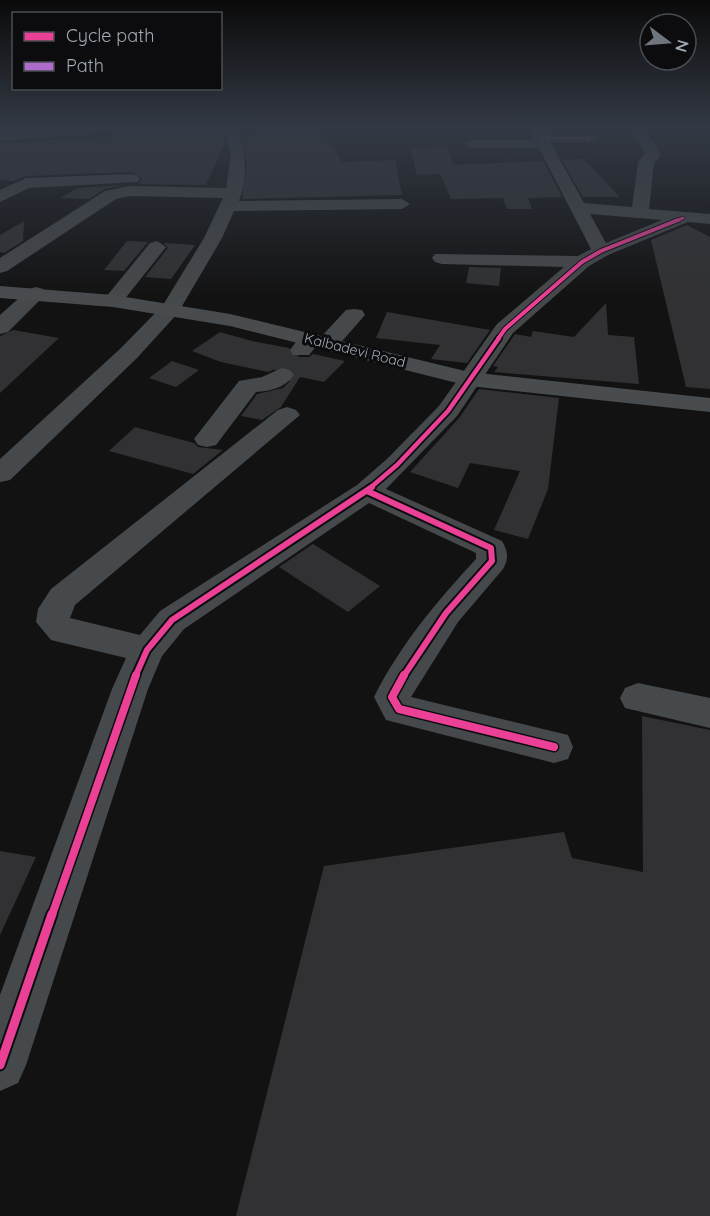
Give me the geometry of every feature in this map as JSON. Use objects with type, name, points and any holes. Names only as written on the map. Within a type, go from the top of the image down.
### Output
[{"type":"main road","name":"Kalbadevi Road","points":[[0,292],[36,293],[171,309],[469,379],[710,405]]},
{"type":"street","points":[[0,197],[23,185]]},
{"type":"street","points":[[66,185],[233,192],[402,204]]},
{"type":"street","points":[[0,474],[129,353],[171,309],[213,238],[234,185]]},
{"type":"street","points":[[566,185],[601,251]]},
{"type":"street","points":[[640,213],[645,185]]},
{"type":"street","points":[[0,267],[111,195],[130,191],[233,192]]},
{"type":"street","points":[[579,208],[710,219]]},
{"type":"street","points":[[0,1065],[130,689],[147,650],[172,620],[367,491],[397,465],[448,411],[505,329],[582,262],[601,251],[683,218]]},
{"type":"street","points":[[112,301],[157,247]]},
{"type":"street","points":[[442,258],[582,262]]},
{"type":"street","points":[[0,327],[36,293]]},
{"type":"street","points":[[313,344],[354,315]]},
{"type":"street","points":[[207,439],[248,386],[268,384],[282,375]]},
{"type":"street","points":[[147,650],[63,631],[53,622],[55,609],[63,597],[287,416]]},
{"type":"street","points":[[367,491],[491,548],[492,561],[446,613],[398,685],[392,697],[399,709],[554,747]]},
{"type":"street","points":[[638,698],[710,713]]},
{"type":"building","points":[[123,185],[105,189],[89,199],[60,198],[78,188]]},
{"type":"building","points":[[244,185],[400,185],[402,195],[242,199]]},
{"type":"building","points":[[445,185],[556,185],[562,197],[528,198],[532,209],[507,209],[503,198],[451,199]]},
{"type":"building","points":[[576,185],[608,185],[620,197],[583,197]]},
{"type":"building","points":[[24,221],[23,241],[4,253],[0,252],[0,235]]},
{"type":"building","points":[[687,225],[710,237],[710,389],[686,387],[651,240]]},
{"type":"building","points":[[127,241],[148,242],[124,271],[104,270]]},
{"type":"building","points":[[164,243],[195,245],[171,279],[145,277],[168,248]]},
{"type":"building","points":[[469,267],[501,268],[499,286],[466,283]]},
{"type":"building","points":[[606,303],[608,335],[634,337],[639,384],[494,372],[498,367],[493,366],[515,334],[531,337],[533,331],[574,337]]},
{"type":"building","points":[[387,312],[490,330],[467,363],[431,359],[440,345],[376,338]]},
{"type":"building","points":[[13,330],[59,338],[0,393],[0,336]]},
{"type":"building","points":[[220,332],[289,348],[293,357],[309,357],[313,354],[345,361],[324,382],[300,377],[281,407],[262,420],[241,416],[257,394],[283,388],[296,375],[292,369],[283,366],[268,372],[221,362],[192,351]]},
{"type":"building","points":[[172,361],[199,370],[176,387],[149,378]]},
{"type":"building","points":[[479,389],[559,398],[548,489],[528,539],[494,530],[520,471],[470,463],[458,488],[410,472],[459,418]]},
{"type":"building","points":[[135,427],[194,443],[198,447],[223,450],[193,474],[109,451]]},
{"type":"building","points":[[313,544],[380,586],[348,612],[279,567]]},
{"type":"building","points":[[642,716],[710,730],[710,1216],[236,1216],[324,866],[564,832],[572,858],[643,872]]},
{"type":"building","points":[[0,851],[36,857],[0,935]]},
{"type":"tunnel","points":[[282,375],[301,350]]},
{"type":"cycle path","points":[[0,1065],[130,689],[147,650],[172,620],[367,491],[397,465],[448,411],[505,329],[582,262],[601,251],[683,218]]},
{"type":"cycle path","points":[[367,491],[491,548],[492,561],[446,613],[398,685],[392,697],[399,709],[554,747]]}]
